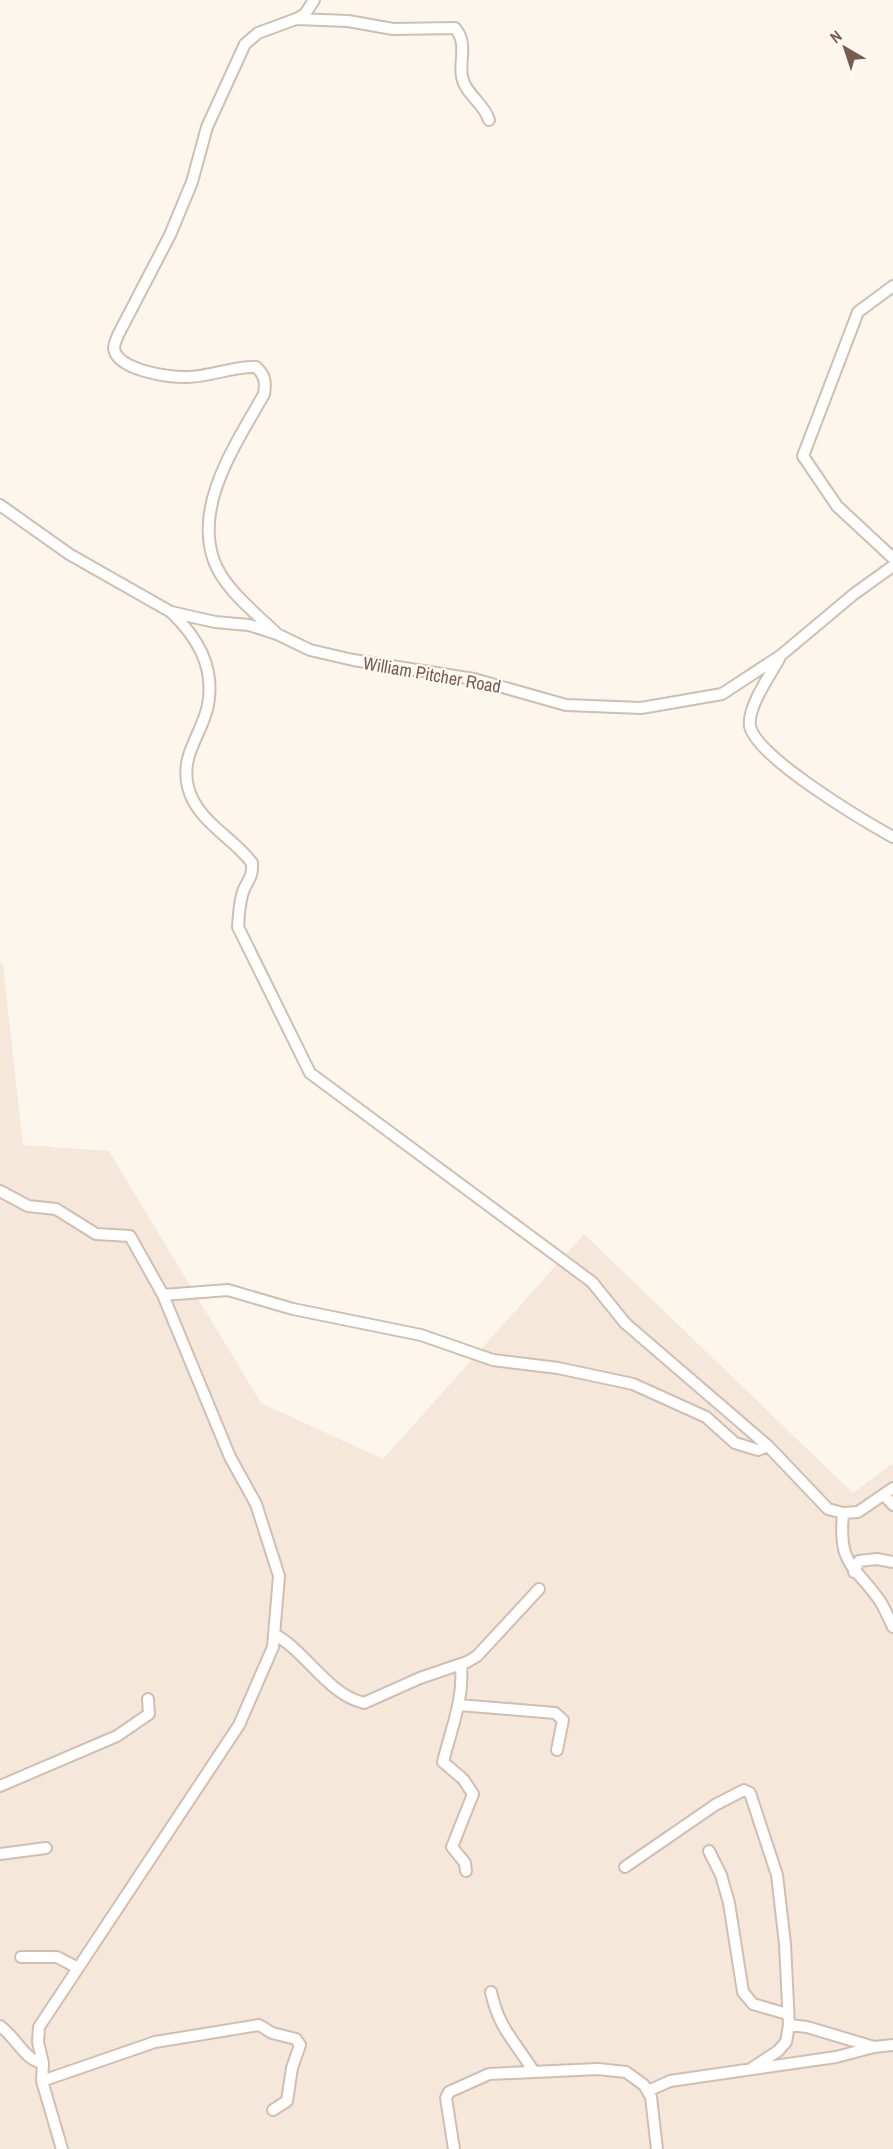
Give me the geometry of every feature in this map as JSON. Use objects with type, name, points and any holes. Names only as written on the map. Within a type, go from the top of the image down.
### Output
[{"type":"street","points":[[277,634],[235,592],[214,561],[209,537],[214,492],[223,469],[264,394],[266,383],[262,373],[256,367],[246,366],[188,378],[155,374],[126,365],[114,348],[118,335],[174,224],[192,182],[207,127],[245,44],[258,33],[304,14],[314,0]]},
{"type":"street","points":[[296,19],[348,21],[393,29],[455,28],[462,43],[462,79],[465,87],[486,111],[489,120]]},
{"type":"street","points":[[893,286],[858,312],[803,456],[837,506],[893,558]]},
{"type":"street","name":"William Pitcher Road","points":[[0,505],[69,554],[171,612],[216,622],[249,625],[321,653],[474,679],[566,705],[641,708],[722,694],[780,656],[893,566]]},
{"type":"street","points":[[171,612],[193,633],[202,651],[208,686],[208,706],[190,747],[185,767],[189,789],[199,811],[252,863],[251,880],[245,888],[237,927],[310,1073],[592,1282],[625,1323],[768,1446],[828,1509],[843,1513],[858,1512],[889,1492],[893,1505]]},
{"type":"street","points":[[780,656],[752,712],[750,727],[754,736],[802,778],[862,820],[892,835]]},
{"type":"street","points":[[0,1191],[28,1206],[56,1209],[96,1234],[130,1236],[164,1295],[230,1457],[258,1511],[279,1576],[273,1647],[239,1725],[39,2027],[38,2042],[43,2063],[42,2081],[62,2149]]},
{"type":"street","points":[[164,1295],[228,1290],[293,1309],[421,1335],[493,1360],[558,1368],[633,1384],[706,1417],[735,1443],[758,1450],[768,1446]]},
{"type":"street","points":[[843,1513],[841,1539],[854,1572],[880,1601],[893,1627]]},
{"type":"street","points":[[854,1572],[859,1561],[877,1559],[893,1562]]},
{"type":"street","points":[[274,1634],[288,1642],[342,1694],[364,1702],[420,1678],[461,1665],[477,1656],[539,1589]]},
{"type":"street","points":[[461,1665],[462,1688],[459,1705],[443,1762],[463,1779],[472,1794],[452,1847],[465,1863],[466,1871]]},
{"type":"street","points":[[0,1786],[117,1736],[149,1714],[148,1699]]},
{"type":"street","points":[[459,1705],[555,1713],[563,1720],[556,1750]]},
{"type":"street","points":[[625,1867],[715,1805],[747,1791],[777,1875],[785,1944],[789,2025],[789,2034],[782,2046],[752,2068]]},
{"type":"street","points":[[0,1854],[46,1848]]},
{"type":"street","points":[[709,1851],[721,1875],[729,1903],[743,1992],[753,2004],[787,2014]]},
{"type":"street","points":[[21,1957],[57,1957],[66,1959],[78,1968]]},
{"type":"street","points":[[491,1992],[501,2025],[534,2072]]},
{"type":"street","points":[[42,2081],[155,2042],[259,2025],[272,2033],[296,2039],[300,2045],[292,2068],[287,2101],[273,2110]]},
{"type":"street","points":[[789,2025],[807,2027],[874,2047]]},
{"type":"street","points":[[0,2026],[12,2035],[29,2058],[43,2063]]},
{"type":"street","points":[[648,2091],[670,2081],[836,2057],[874,2047],[893,2045]]},
{"type":"street","points":[[454,2149],[446,2098],[449,2092],[489,2074],[598,2069],[626,2072],[648,2091],[654,2105],[657,2149]]},
{"type":"shaded area","points":[[0,963],[3,964],[23,1145],[109,1151],[261,1403],[383,1459],[584,1234],[853,1493],[893,1463],[893,2149],[0,2149]]}]
